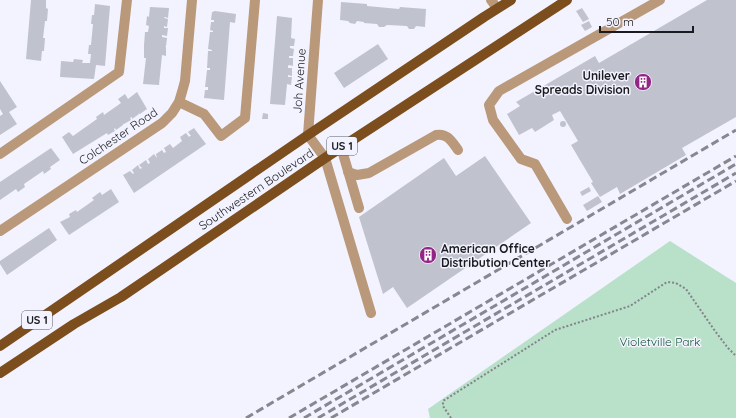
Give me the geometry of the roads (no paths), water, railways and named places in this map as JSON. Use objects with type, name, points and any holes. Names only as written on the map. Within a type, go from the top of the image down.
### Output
[{"type":"main road","name":"Southwestern Boulevard","points":[[0,346],[308,135],[494,4],[511,0]]},
{"type":"main road","name":"Southwestern Boulevard","points":[[0,373],[74,324],[121,297],[341,147],[566,0]]},
{"type":"street","points":[[0,154],[119,72],[127,0]]},
{"type":"street","name":"Colchester Road","points":[[0,232],[162,123],[172,113],[179,102],[185,81],[192,0]]},
{"type":"street","points":[[179,102],[204,114],[221,136],[245,118],[255,0]]},
{"type":"street","name":"Joh Avenue","points":[[308,135],[318,0]]},
{"type":"street","points":[[567,219],[535,164],[521,159],[493,120],[490,105],[498,91],[660,0]]},
{"type":"street","points":[[348,172],[357,175],[369,174],[436,135],[442,134],[449,137],[458,150]]},
{"type":"street","points":[[308,135],[325,158],[371,313]]},
{"type":"street","points":[[341,147],[359,208]]},
{"type":"railway","points":[[246,418],[736,130]]},
{"type":"railway","points":[[289,418],[736,156]]},
{"type":"railway","points":[[304,418],[736,164]]},
{"type":"railway","points":[[318,418],[736,173]]},
{"type":"railway","points":[[331,418],[736,181]]},
{"type":"place","name":"Unilever Spreads Division","points":[[643,82]]},
{"type":"place","name":"American Office Distribution Center","points":[[428,255]]},
{"type":"park label","name":"Violetville Park","points":[[660,341]]}]
